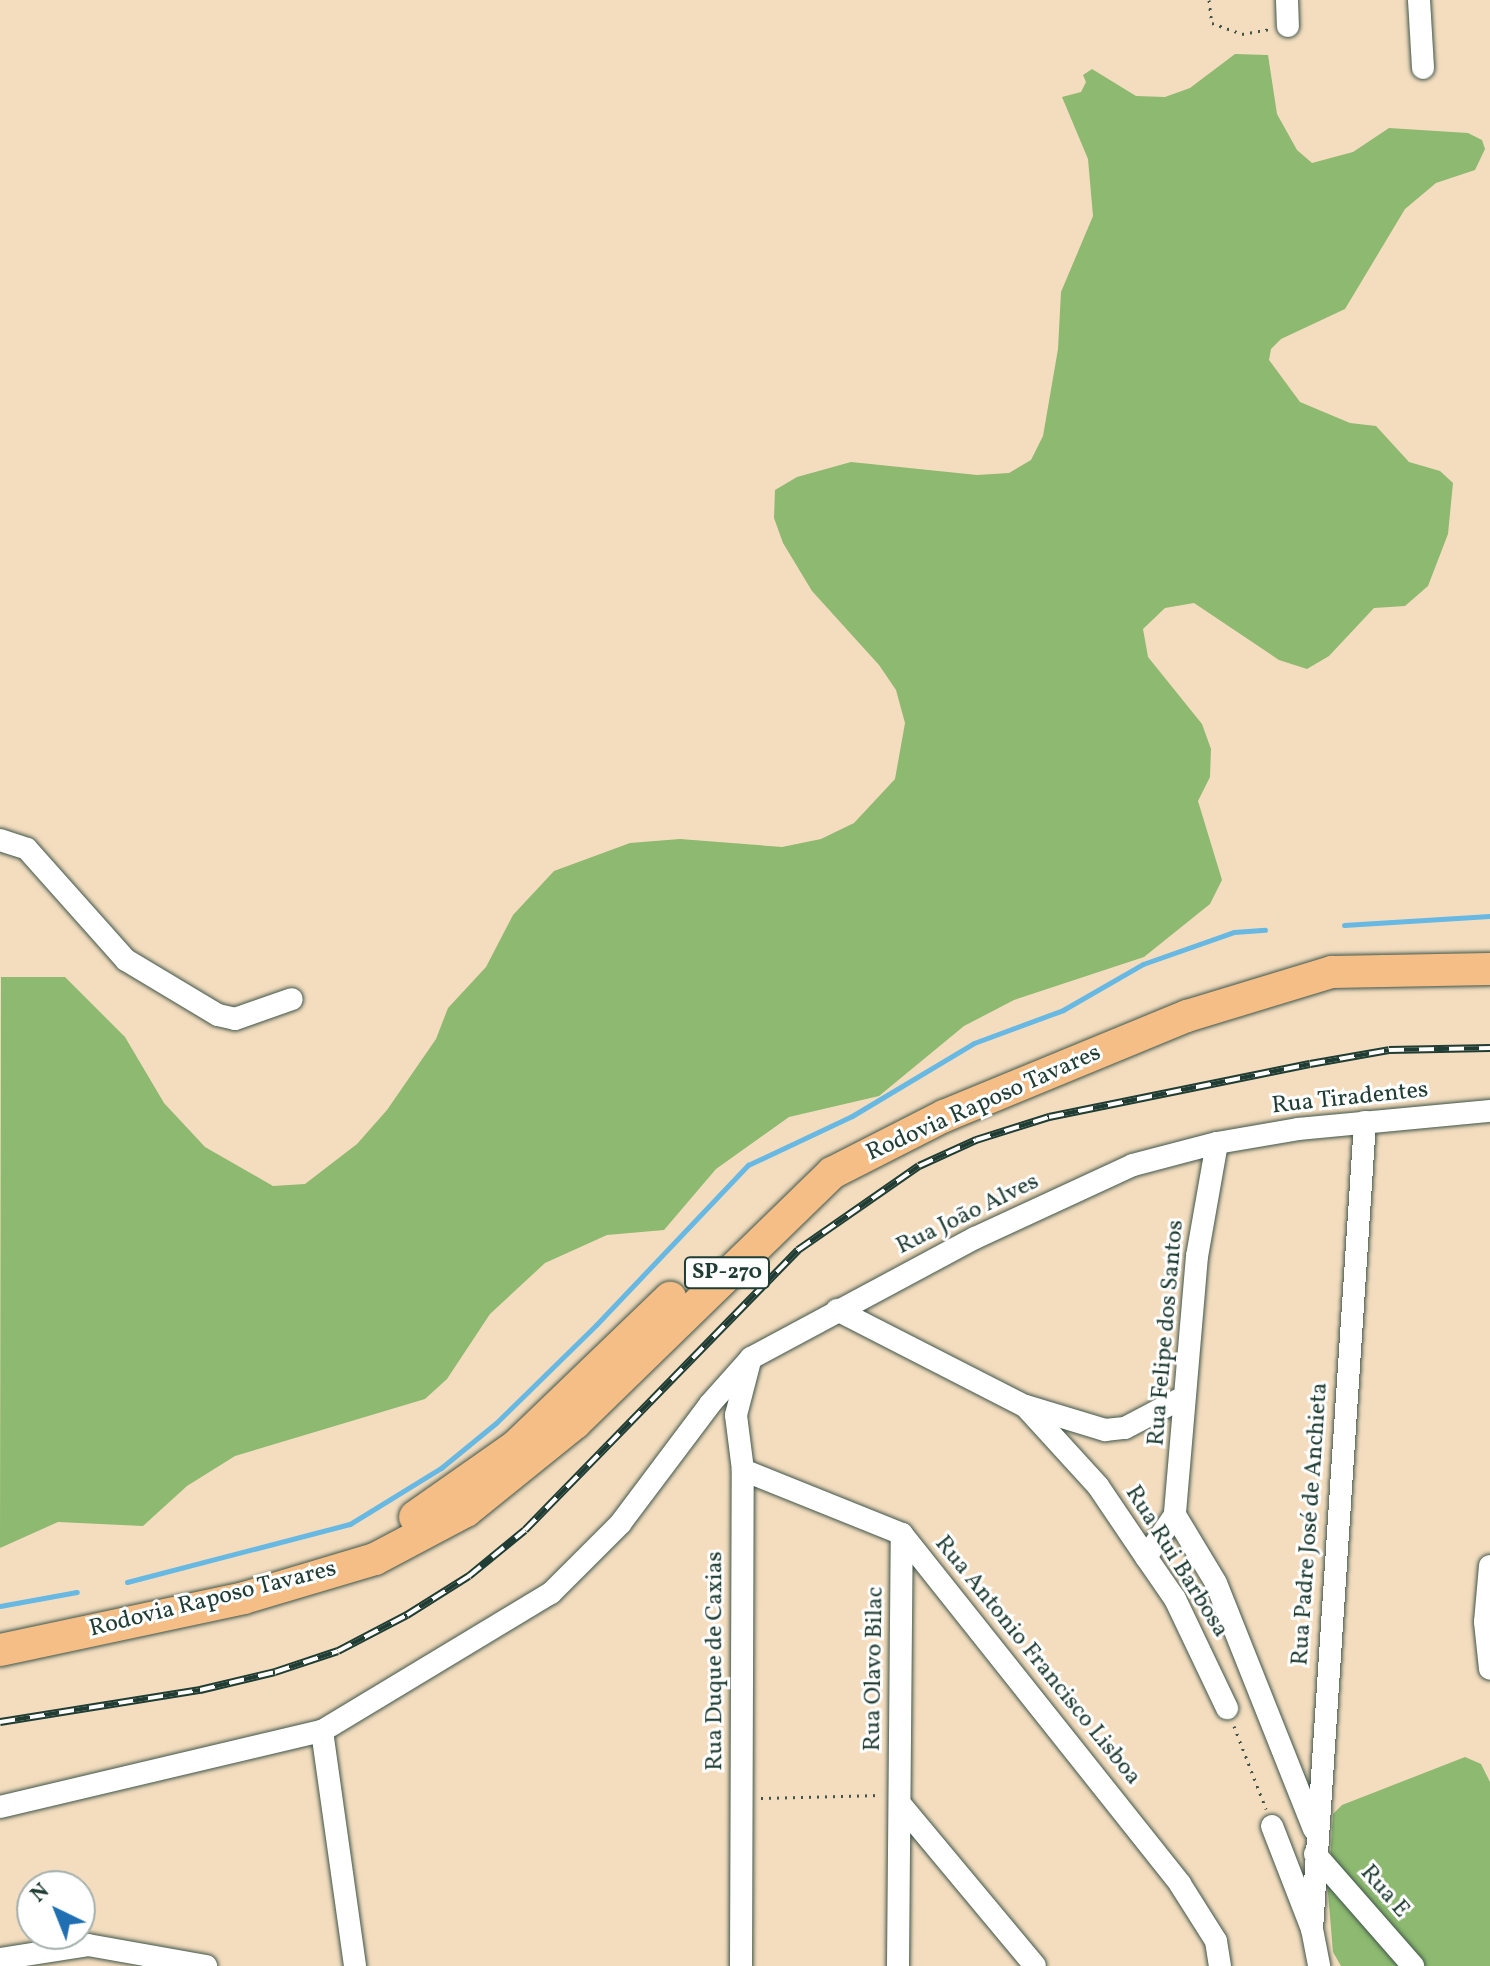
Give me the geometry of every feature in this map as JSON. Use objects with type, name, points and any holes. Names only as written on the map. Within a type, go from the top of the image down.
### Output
[{"type":"highway","name":"Rodovia Raposo Tavares","points":[[0,1632],[231,1583],[333,1554],[423,1514],[516,1446],[761,1211],[823,1159],[930,1105],[1162,1004],[1301,958],[1376,950],[1490,951]]},
{"type":"highway","name":"Rodovia Raposo Tavares","points":[[0,1650],[244,1598],[362,1563],[466,1511],[575,1423],[832,1173],[944,1116],[1187,1016],[1332,972],[1490,969]]},
{"type":"street","points":[[1287,0],[1288,26]]},
{"type":"street","points":[[1419,0],[1423,68]]},
{"type":"street","points":[[0,840],[27,849],[126,960],[218,1015],[235,1019],[292,999]]},
{"type":"street","name":"Rua Tiradentes","points":[[1217,1143],[1365,1122],[1490,1111]]},
{"type":"street","name":"Rua Padre José de Anchieta","points":[[1312,1929],[1365,1122]]},
{"type":"street","name":"Rua João Alves","points":[[751,1358],[837,1310],[1133,1165],[1217,1143]]},
{"type":"street","name":"Rua Felipe dos Santos","points":[[1175,1515],[1199,1240],[1217,1143]]},
{"type":"street","name":"Rua Rui Barbosa","points":[[837,1310],[1025,1406],[1098,1486],[1175,1599],[1227,1708]]},
{"type":"street","points":[[0,1807],[322,1731],[551,1593],[620,1524],[751,1358]]},
{"type":"street","name":"Rua Duque de Caxias","points":[[741,1966],[743,1470],[736,1415],[751,1358]]},
{"type":"street","points":[[1025,1406],[1105,1430],[1125,1428],[1184,1397]]},
{"type":"street","name":"Rua Antonio Francisco Lisboa","points":[[743,1470],[902,1534],[1180,1884],[1216,1941],[1220,1966]]},
{"type":"street","points":[[1146,1557],[1175,1515],[1216,1583],[1316,1844]]},
{"type":"street","name":"Rua Olavo Bilac","points":[[898,1966],[902,1534]]},
{"type":"street","points":[[1490,1566],[1487,1621],[1490,1669]]},
{"type":"street","points":[[322,1731],[355,1966]]},
{"type":"street","points":[[901,1805],[1035,1966]]},
{"type":"street","points":[[1272,1826],[1312,1929],[1319,1966]]},
{"type":"street","name":"Rua E","points":[[1316,1844],[1413,1966]]},
{"type":"street","points":[[0,1959],[88,1945],[206,1966]]},
{"type":"path","points":[[1209,0],[1212,23],[1242,34],[1288,26]]},
{"type":"path","points":[[1227,1708],[1272,1826]]},
{"type":"path","points":[[741,1799],[867,1795]]},
{"type":"green space","points":[[1235,54],[1268,55],[1277,114],[1297,150],[1312,163],[1353,152],[1389,128],[1468,133],[1482,140],[1485,149],[1475,170],[1436,183],[1405,209],[1345,309],[1281,339],[1271,349],[1269,360],[1300,402],[1350,423],[1376,426],[1409,462],[1440,471],[1453,483],[1448,534],[1428,586],[1405,606],[1374,608],[1329,656],[1307,669],[1279,660],[1194,603],[1165,608],[1143,629],[1148,657],[1202,724],[1211,749],[1210,777],[1198,801],[1222,880],[1210,904],[1144,957],[1014,1000],[964,1026],[879,1096],[789,1117],[716,1169],[664,1230],[607,1235],[545,1263],[490,1314],[447,1379],[425,1399],[235,1456],[187,1486],[143,1526],[58,1522],[0,1548],[1,977],[65,977],[125,1037],[164,1103],[205,1147],[273,1186],[305,1184],[357,1144],[387,1110],[436,1039],[448,1008],[486,967],[513,915],[554,871],[630,843],[680,839],[782,847],[821,839],[854,823],[895,779],[905,723],[896,690],[879,665],[812,591],[783,543],[774,518],[775,490],[797,477],[851,462],[977,475],[1009,473],[1031,460],[1043,436],[1058,349],[1061,292],[1093,216],[1088,159],[1062,97],[1081,92],[1086,82],[1083,75],[1092,69],[1136,96],[1165,97],[1190,88]]},
{"type":"green space","points":[[1465,1757],[1481,1764],[1490,1782],[1490,1966],[1341,1966],[1333,1952],[1328,1893],[1333,1814],[1342,1805]]},
{"type":"waterway","points":[[1344,925],[1490,916]]},
{"type":"waterway","points":[[127,1582],[350,1524],[441,1468],[496,1423],[596,1325],[748,1165],[852,1116],[974,1043],[1063,1010],[1143,964],[1234,932],[1265,930]]},
{"type":"waterway","points":[[0,1606],[77,1592]]},
{"type":"railway","points":[[0,1722],[200,1690],[275,1672],[338,1651],[407,1615],[469,1576],[525,1530],[798,1250],[919,1166],[976,1140],[1049,1117],[1310,1064],[1389,1050],[1490,1048]]}]
